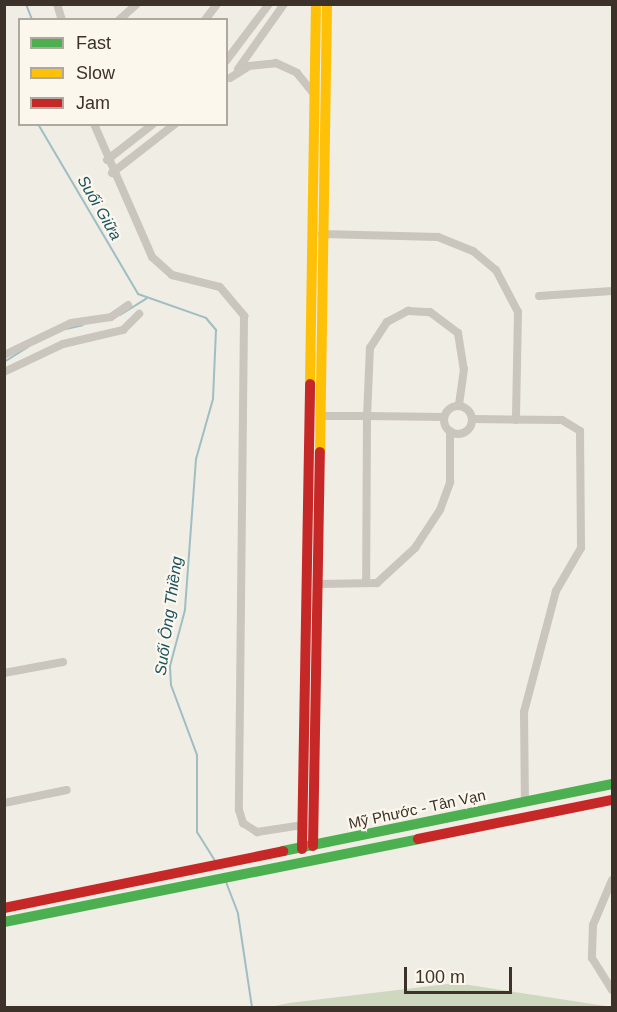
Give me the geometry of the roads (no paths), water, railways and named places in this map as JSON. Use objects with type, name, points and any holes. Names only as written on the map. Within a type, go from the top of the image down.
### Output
[{"type":"street","points":[[121,18],[136,4]]},
{"type":"street","points":[[206,18],[217,4]]},
{"type":"street","points":[[228,59],[269,4]]},
{"type":"street","points":[[228,79],[284,4]]},
{"type":"street","points":[[307,848],[303,825],[311,648],[318,584],[315,417],[315,4]]},
{"type":"street","points":[[307,848],[315,417],[327,4]]},
{"type":"street","points":[[228,79],[249,66],[276,63],[297,73],[314,94]]},
{"type":"street","points":[[95,126],[112,173],[157,264],[172,275],[220,287],[244,316],[238,810],[243,823],[257,832],[303,825]]},
{"type":"street","points":[[107,160],[150,126]]},
{"type":"street","points":[[112,173],[172,126]]},
{"type":"street","points":[[322,234],[438,237],[473,251],[496,270],[518,312],[516,420]]},
{"type":"street","points":[[539,296],[612,291]]},
{"type":"street","points":[[4,355],[71,323],[111,317],[128,305]]},
{"type":"street","points":[[315,417],[367,416],[444,417],[459,406],[464,369],[458,333],[441,316],[408,311],[374,337],[367,416],[366,583]]},
{"type":"street","points":[[4,372],[63,344],[123,330],[140,314]]},
{"type":"street","points":[[459,406],[472,418],[571,422],[581,440],[580,556],[556,591],[524,712],[525,802]]},
{"type":"street","points":[[318,584],[377,583],[397,567],[440,510],[450,482],[450,431],[444,417]]},
{"type":"street","points":[[450,431],[465,432],[472,418]]},
{"type":"street","points":[[4,673],[63,662]]},
{"type":"street","name":"Mỹ Phước - Tân Vạn","points":[[4,908],[612,784]]},
{"type":"street","points":[[4,802],[67,790]]},
{"type":"street","name":"Mỹ Phước - Tân Vạn","points":[[4,922],[612,800]]},
{"type":"street","points":[[612,880],[593,925],[592,958],[612,990]]},
{"type":"waterway","name":"Suối Giữa","points":[[26,4],[31,18]]},
{"type":"waterway","name":"Suối Ông Thiềng","points":[[39,126],[138,294],[206,318],[216,330],[213,399],[196,459],[185,610],[170,666],[171,685],[197,755],[197,832],[215,861]]},
{"type":"waterway","points":[[120,315],[146,299]]},
{"type":"waterway","points":[[66,329],[83,325]]},
{"type":"waterway","points":[[4,362],[28,347]]},
{"type":"waterway","name":"Suối Ông Thiềng","points":[[226,882],[238,914],[252,1008]]}]
